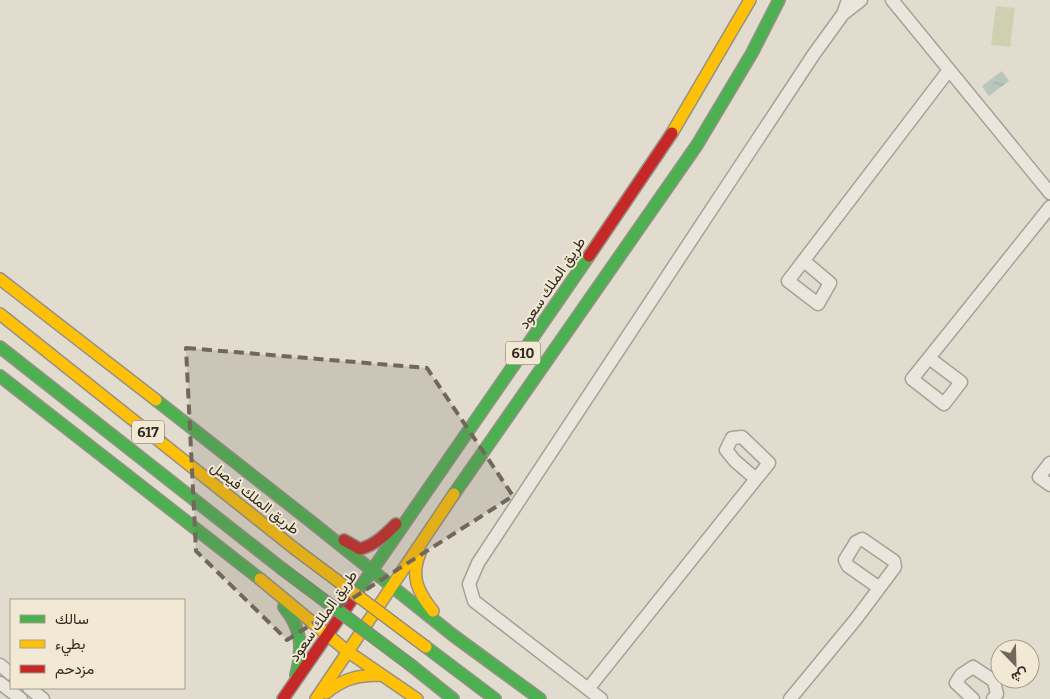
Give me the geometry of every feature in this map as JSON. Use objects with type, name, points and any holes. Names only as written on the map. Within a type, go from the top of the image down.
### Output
[{"type":"main road","name":"طريق الملك سعود","points":[[283,699],[374,571],[422,498],[558,303],[679,122],[750,0]]},
{"type":"main road","name":"610","points":[[318,699],[391,585],[697,145],[752,53],[779,0]]},
{"type":"main road","points":[[0,279],[374,571],[454,636],[540,699]]},
{"type":"main road","name":"طريق الملك فيصل","points":[[0,314],[295,549],[496,699]]},
{"type":"main road","name":"617","points":[[0,347],[281,568],[453,699]]},
{"type":"main road","points":[[0,376],[260,579],[347,652],[417,699]]},
{"type":"main road","points":[[309,520],[360,549],[367,548],[381,539],[422,498]]},
{"type":"main road","points":[[440,515],[414,564],[412,575],[421,596],[454,636]]},
{"type":"main road","points":[[309,520],[325,547]]},
{"type":"main road","points":[[260,579],[294,594],[304,594],[323,576],[328,559]]},
{"type":"main road","points":[[260,579],[287,610],[297,626],[302,652],[292,687]]},
{"type":"main road","points":[[403,688],[383,666],[382,650],[400,622],[408,616],[418,617],[454,636]]},
{"type":"main road","points":[[318,699],[341,679],[351,675],[382,675]]},
{"type":"street","points":[[843,14],[848,0]]},
{"type":"street","points":[[601,699],[474,601],[469,584],[478,563],[814,54],[843,14],[861,0]]},
{"type":"street","points":[[892,0],[1050,193]]},
{"type":"street","points":[[804,261],[949,70]]},
{"type":"street","points":[[929,358],[1050,207]]},
{"type":"street","points":[[1050,464],[1039,477],[1050,485]]},
{"type":"street","points":[[588,689],[756,479]]},
{"type":"street","points":[[790,699],[856,619],[878,587]]},
{"type":"street","points":[[0,665],[10,673]]},
{"type":"street","points":[[973,699],[956,683],[961,674],[973,667],[994,681],[997,694],[993,699]]},
{"type":"street","points":[[0,682],[21,699]]},
{"type":"street","points":[[29,689],[43,699]]},
{"type":"highlighted area","points":[[186,348],[427,368],[513,496],[287,640],[196,551]]},
{"type":"green space","points":[[996,6],[1015,8],[1010,47],[991,45]]},
{"type":"water","points":[[1002,71],[1009,81],[989,96],[982,86]]},
{"type":"traffic: fast","points":[[454,494],[697,145],[752,53],[779,0]]},
{"type":"traffic: fast","points":[[353,598],[589,256]]},
{"type":"traffic: fast","points":[[0,347],[281,568]]},
{"type":"traffic: fast","points":[[0,376],[260,579]]},
{"type":"traffic: fast","points":[[156,400],[309,520]]},
{"type":"traffic: fast","points":[[309,520],[454,636],[540,699]]},
{"type":"traffic: fast","points":[[281,568],[412,666]]},
{"type":"traffic: fast","points":[[284,607],[298,631],[300,656],[296,675]]},
{"type":"traffic: fast","points":[[426,647],[495,699]]},
{"type":"traffic: fast","points":[[412,666],[453,699]]},
{"type":"traffic: slow","points":[[672,133],[750,0]]},
{"type":"traffic: slow","points":[[0,279],[156,400]]},
{"type":"traffic: slow","points":[[0,314],[295,549]]},
{"type":"traffic: slow","points":[[316,699],[454,494]]},
{"type":"traffic: slow","points":[[295,549],[426,647]]},
{"type":"traffic: slow","points":[[420,553],[416,570],[417,584],[433,611]]},
{"type":"traffic: slow","points":[[260,579],[347,651],[417,699]]},
{"type":"traffic: slow","points":[[326,693],[352,678],[382,675]]},
{"type":"traffic: jam","points":[[589,256],[672,133]]},
{"type":"traffic: jam","points":[[344,540],[360,549],[384,536],[396,524]]},
{"type":"traffic: jam","points":[[283,699],[353,598]]}]
